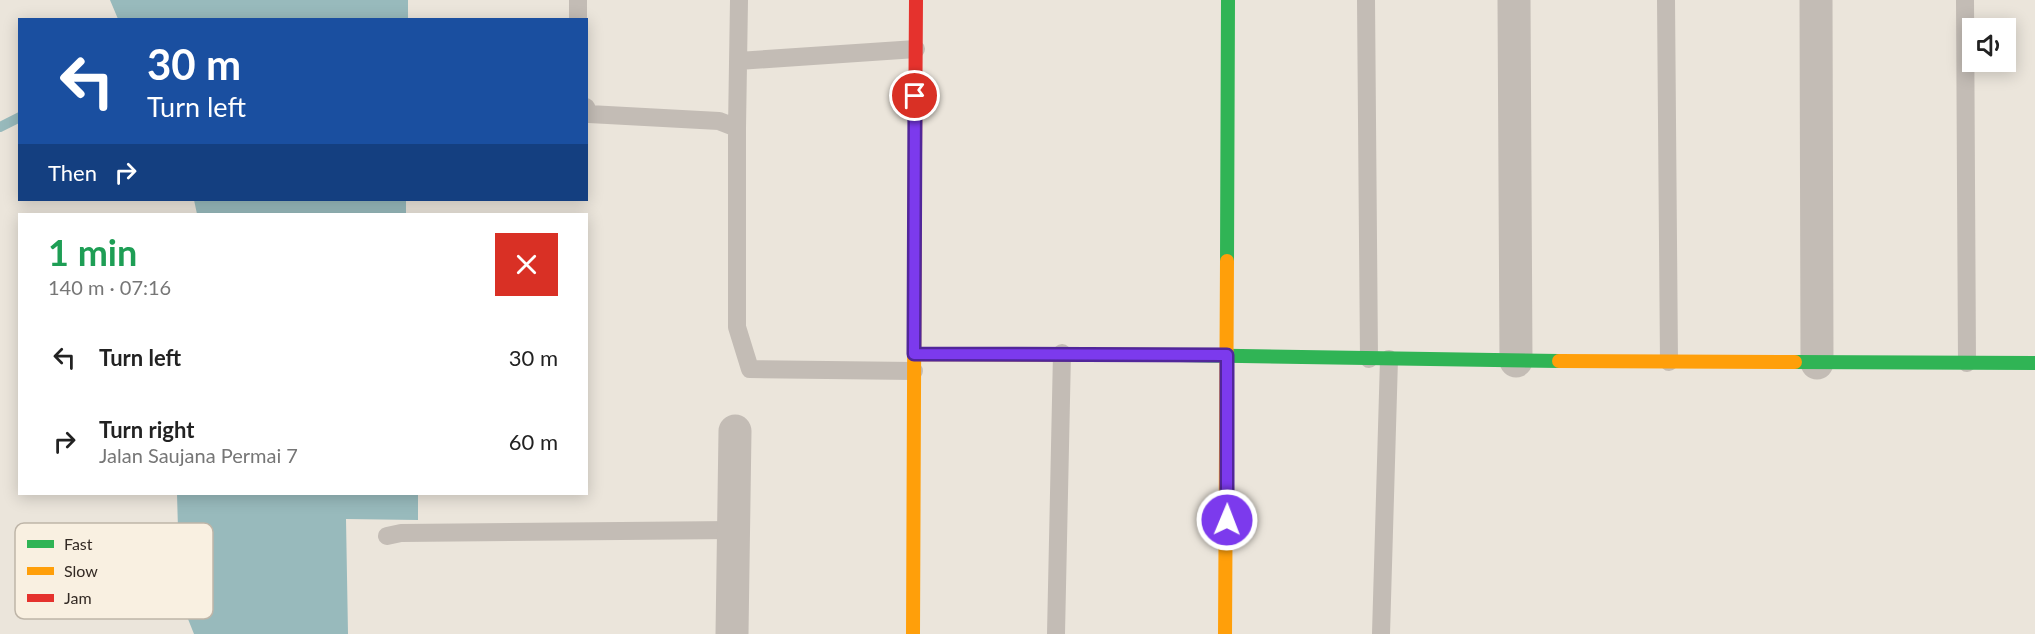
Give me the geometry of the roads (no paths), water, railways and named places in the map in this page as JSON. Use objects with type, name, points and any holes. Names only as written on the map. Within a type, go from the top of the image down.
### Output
[{"type":"street","points":[[913,634],[916,0]]},
{"type":"street","points":[[1225,634],[1228,0]]},
{"type":"street","points":[[1514,0],[1516,361]]},
{"type":"street","points":[[1816,0],[1817,363]]},
{"type":"street","points":[[914,362],[1062,353],[1516,361],[2035,363]]},
{"type":"street","points":[[732,634],[735,431]]},
{"type":"lane","points":[[578,0],[578,18]]},
{"type":"lane","points":[[740,0],[737,128],[737,327],[750,369],[914,362]]},
{"type":"lane","points":[[1365,0],[1369,359]]},
{"type":"lane","points":[[1666,0],[1669,362]]},
{"type":"lane","points":[[1965,0],[1967,363]]},
{"type":"lane","points":[[738,61],[916,49]]},
{"type":"lane","points":[[588,112],[589,114],[719,121],[737,128]]},
{"type":"lane","points":[[1056,634],[1062,353]]},
{"type":"lane","points":[[1381,634],[1389,359]]},
{"type":"lane","points":[[387,536],[401,533],[733,530]]},
{"type":"water","points":[[110,0],[408,0],[408,18],[118,18]]},
{"type":"water","points":[[194,201],[406,201],[406,213],[197,213]]},
{"type":"water","points":[[177,495],[418,495],[418,520],[346,519],[348,634],[194,634],[188,619],[213,619],[213,523],[178,523]]},
{"type":"waterway","points":[[0,127],[18,118]]}]
